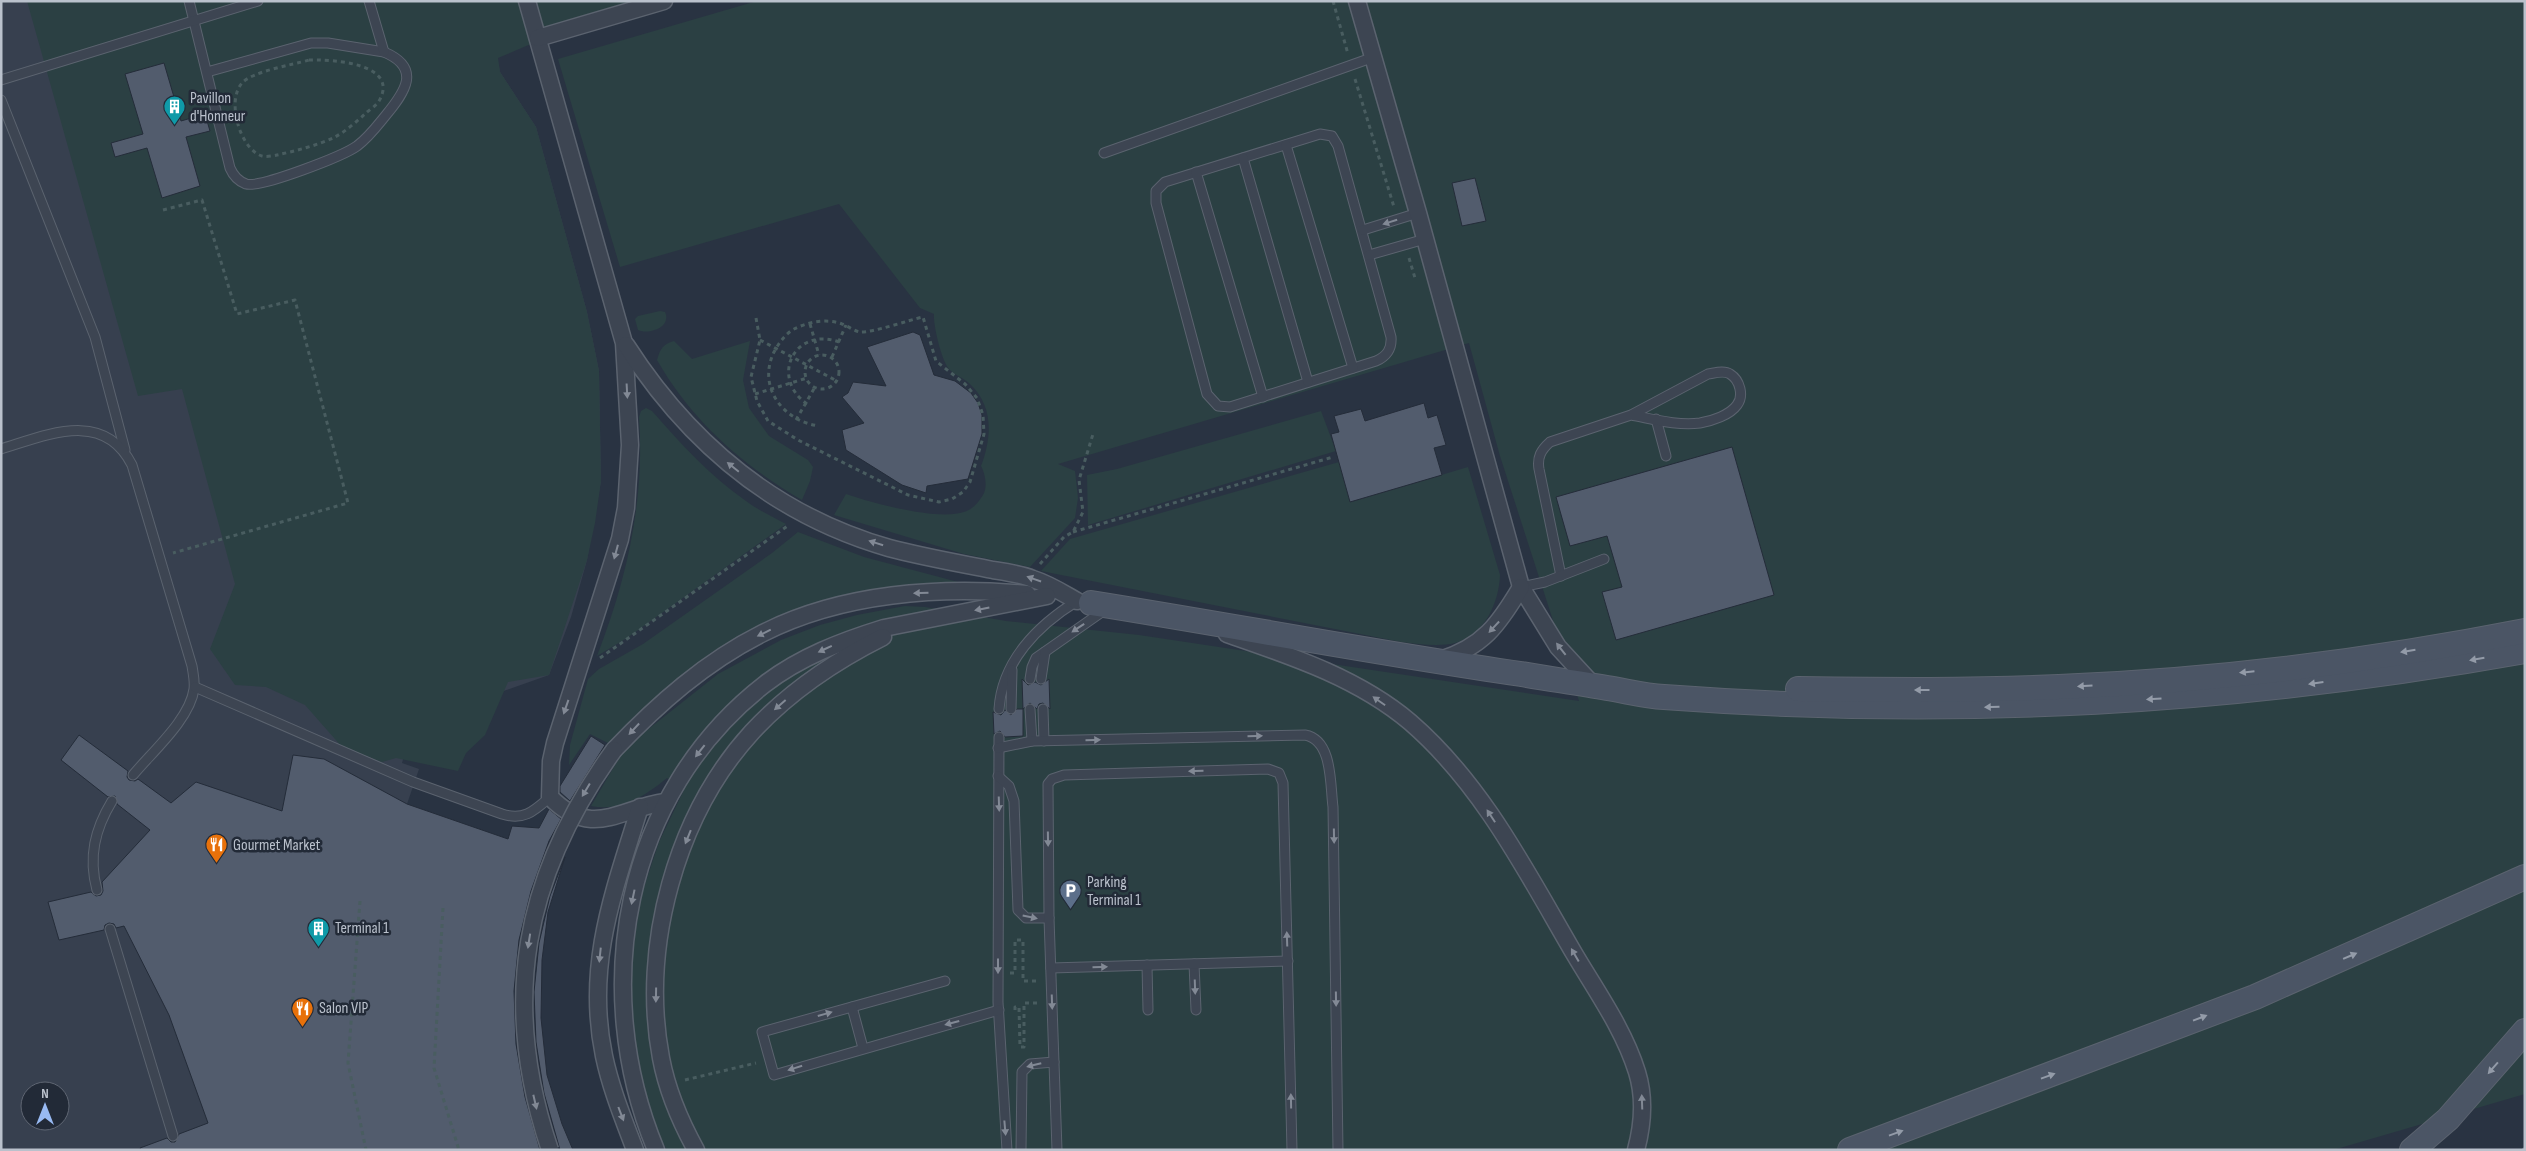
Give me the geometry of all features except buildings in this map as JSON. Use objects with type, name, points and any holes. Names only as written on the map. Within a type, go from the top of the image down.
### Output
[{"type":"main road","points":[[1093,604],[1661,697],[1861,708],[1972,708],[2194,697],[2414,670],[2525,651]]},
{"type":"main road","points":[[1661,697],[1698,689],[1948,691],[2172,680],[2337,662],[2525,631]]},
{"type":"main road","points":[[1850,1150],[2256,997],[2525,877]]},
{"type":"main road","points":[[2412,1150],[2448,1119],[2525,1031]]},
{"type":"street","points":[[528,1],[624,342],[630,445],[626,508],[611,570],[555,743],[551,761],[550,797],[566,810],[587,818],[614,818],[640,806],[665,802]]},
{"type":"street","points":[[538,38],[664,1]]},
{"type":"street","points":[[1357,1],[1418,213],[1520,587],[1558,646],[1593,685]]},
{"type":"street","points":[[624,342],[653,385],[704,443],[737,471],[772,496],[801,512],[849,534],[890,548],[1031,578],[1093,604]]},
{"type":"street","points":[[1435,661],[1459,654],[1480,641],[1498,624],[1520,587]]},
{"type":"street","points":[[550,1150],[534,1098],[525,1041],[524,990],[529,944],[534,917],[555,850],[572,815],[614,750],[667,697],[698,672],[763,632],[799,618],[873,598],[911,594],[996,592],[1047,596],[1093,604]]},
{"type":"street","points":[[656,1150],[634,1090],[628,1058],[624,1017],[623,968],[633,895],[652,832],[665,802],[710,738],[728,718],[766,683],[811,656],[834,645],[884,628],[1047,596]]},
{"type":"street","points":[[1182,619],[1296,657],[1364,690],[1409,722],[1443,754],[1473,788],[1520,862],[1629,1051],[1642,1094],[1641,1133],[1636,1150]]},
{"type":"street","points":[[696,1150],[667,1084],[661,1058],[656,1018],[657,972],[662,925],[673,880],[688,836],[701,806],[727,764],[772,712],[840,660],[910,624]]},
{"type":"street","points":[[635,1150],[614,1095],[604,1056],[598,1023],[598,994],[604,928],[640,806]]},
{"type":"lane","points":[[189,1],[230,168],[239,180],[254,184],[346,153],[369,136],[406,88],[405,70],[400,62],[384,52],[328,43],[311,43],[207,72]]},
{"type":"lane","points":[[1,80],[258,1]]},
{"type":"lane","points":[[369,1],[384,52]]},
{"type":"lane","points":[[1104,153],[1374,57]]},
{"type":"lane","points":[[1,100],[100,351],[125,451],[132,465],[192,666],[195,687],[192,698],[181,718],[133,775]]},
{"type":"lane","points":[[1326,134],[1336,140],[1369,255],[1392,345],[1383,358],[1224,407],[1213,403],[1207,394],[1155,197],[1156,191],[1165,182],[1243,158],[1326,134]]},
{"type":"lane","points":[[1286,145],[1352,368]]},
{"type":"lane","points":[[1243,158],[1308,382]]},
{"type":"lane","points":[[1196,172],[1263,396]]},
{"type":"lane","points":[[1362,230],[1418,213]]},
{"type":"lane","points":[[1369,255],[1425,240]]},
{"type":"lane","points":[[1561,576],[1539,469],[1540,454],[1550,442],[1631,415],[1708,374],[1719,372],[1730,374],[1738,382],[1741,393],[1738,404],[1730,412],[1716,419],[1685,424],[1631,415]]},
{"type":"lane","points":[[1656,419],[1666,456]]},
{"type":"lane","points":[[1,449],[58,432],[79,430],[97,432],[114,441],[125,451]]},
{"type":"lane","points":[[1520,587],[1561,576],[1604,559]]},
{"type":"lane","points":[[1030,679],[1033,662],[1093,604]]},
{"type":"lane","points":[[999,709],[1002,688],[1012,668],[1037,630],[1093,604]]},
{"type":"lane","points":[[1041,679],[1046,649]]},
{"type":"lane","points":[[1011,709],[1012,668]]},
{"type":"lane","points":[[195,687],[413,782],[511,817],[529,815],[550,797]]},
{"type":"lane","points":[[1030,709],[1032,741]]},
{"type":"lane","points":[[1042,709],[1044,741]]},
{"type":"lane","points":[[998,748],[1012,741],[1305,735],[1318,741],[1327,762],[1333,806],[1338,1150]]},
{"type":"lane","points":[[999,737],[999,1010],[1007,1150]]},
{"type":"lane","points":[[1057,1150],[1047,790],[1052,779],[1064,775],[1274,770],[1282,778],[1283,783],[1292,1150]]},
{"type":"lane","points":[[998,776],[1009,786],[1014,801],[1018,910],[1026,918],[1050,918]]},
{"type":"lane","points":[[97,890],[92,857],[95,837],[102,818],[112,801]]},
{"type":"lane","points":[[110,929],[173,1136]]},
{"type":"lane","points":[[1051,968],[1288,961]]},
{"type":"lane","points":[[1194,964],[1196,1010]]},
{"type":"lane","points":[[1147,965],[1148,1010]]},
{"type":"lane","points":[[945,981],[762,1032],[774,1075],[999,1010]]},
{"type":"lane","points":[[852,1007],[863,1048]]},
{"type":"lane","points":[[1021,1150],[1022,1072],[1030,1064],[1054,1062]]},
{"type":"path","points":[[1332,1],[1398,219]]},
{"type":"path","points":[[309,60],[329,60],[363,66],[376,72],[382,90],[379,102],[335,137],[278,154],[264,156],[254,151],[244,138],[235,108],[235,95],[242,83],[252,76],[309,60]]},
{"type":"path","points":[[159,557],[348,503],[295,300],[237,314],[202,200],[163,210]]},
{"type":"path","points":[[756,318],[760,340],[751,378],[755,394],[768,421],[783,432],[908,495],[939,502],[952,499],[963,492],[970,482],[984,434],[983,415],[977,398],[966,384],[936,361],[923,317],[858,332],[846,325],[829,321],[794,329],[782,338],[770,361],[768,375],[770,389],[780,406],[796,420],[819,426]]},
{"type":"path","points":[[810,324],[819,355]]},
{"type":"path","points":[[832,357],[846,325]]},
{"type":"path","points":[[807,404],[794,392],[790,383],[789,365],[792,356],[805,343],[814,339],[831,339],[839,342]]},
{"type":"path","points":[[760,340],[837,381]]},
{"type":"path","points":[[819,355],[832,357],[838,364],[840,373],[837,381],[831,387],[823,389],[815,387],[807,378],[807,365],[819,355]]},
{"type":"path","points":[[755,394],[807,378]]},
{"type":"path","points":[[796,420],[807,404],[815,387]]},
{"type":"path","points":[[1074,532],[1083,512],[1079,480],[1093,434]]},
{"type":"path","points":[[1031,578],[1044,558],[1064,537],[1074,532],[1334,457]]},
{"type":"path","points":[[581,664],[604,657],[786,529],[801,512]]},
{"type":"path","points":[[360,901],[348,1063],[366,1150]]},
{"type":"path","points":[[443,908],[434,1068],[459,1150]]},
{"type":"path","points":[[1023,940],[1023,981]]},
{"type":"path","points":[[1015,1041],[1015,1008],[1019,1008],[1020,1047],[1024,1047],[1024,1003]]},
{"type":"shaded area","points":[[1,1],[486,1],[500,72],[536,127],[587,312],[599,371],[601,481],[587,560],[571,617],[549,675],[464,705],[408,741],[402,763],[419,769],[407,804],[508,839],[503,954],[526,1150],[1,1150]]},
{"type":"green space","points":[[27,1],[665,1],[559,32],[498,58],[500,72],[536,127],[587,312],[599,371],[601,481],[587,560],[549,675],[508,682],[485,735],[466,753],[458,771],[396,758],[382,762],[342,747],[305,705],[266,687],[235,685],[210,649],[235,584],[182,389],[138,396]]},
{"type":"green space","points":[[757,1],[2525,1],[2525,1094],[2333,1150],[667,1150],[660,1137],[632,1056],[631,963],[641,896],[659,842],[684,790],[667,778],[650,791],[622,805],[612,807],[591,806],[622,753],[641,735],[718,674],[781,640],[820,625],[857,615],[905,606],[925,607],[1006,621],[1139,635],[1579,701],[1500,456],[1469,343],[1058,464],[1075,471],[1078,498],[1075,518],[1030,567],[964,554],[834,515],[846,494],[905,510],[922,513],[953,514],[967,511],[979,501],[985,492],[984,472],[981,466],[989,433],[987,412],[977,392],[969,383],[952,372],[947,366],[939,343],[934,314],[920,308],[839,204],[620,267],[558,59]]},
{"type":"green space","points":[[660,311],[665,312],[666,317],[662,326],[648,331],[638,330],[635,319],[638,316]]},
{"type":"green space","points":[[674,341],[692,359],[750,341],[743,380],[749,408],[769,436],[808,460],[813,467],[810,481],[802,500],[759,472],[739,456],[702,422],[686,403],[657,360],[662,348]]},
{"type":"green space","points":[[646,408],[652,411],[720,481],[751,504],[786,524],[627,638],[597,656],[617,598],[632,539],[639,479],[639,417],[641,411]]},
{"type":"green space","points":[[1321,411],[1336,451],[1088,525],[1087,475],[1117,469]]},
{"type":"green space","points":[[1339,462],[1351,502],[1468,467],[1500,575],[1497,596],[1493,606],[1475,633],[1455,643],[1442,645],[1401,642],[1041,571],[1070,539]]},
{"type":"green space","points":[[798,532],[864,557],[958,582],[784,616],[746,633],[712,652],[677,680],[612,745],[590,734],[569,765],[570,745],[588,679],[599,669],[643,644],[772,553]]},
{"type":"place","name":"Pavillon d'Honneur","points":[[174,126]]},
{"type":"place","name":"Gourmet Market","points":[[217,864]]},
{"type":"place","name":"Parking Terminal 1","points":[[1071,910]]},
{"type":"place","name":"Terminal 1","points":[[319,947]]},
{"type":"place","name":"Salon VIP","points":[[303,1027]]}]
